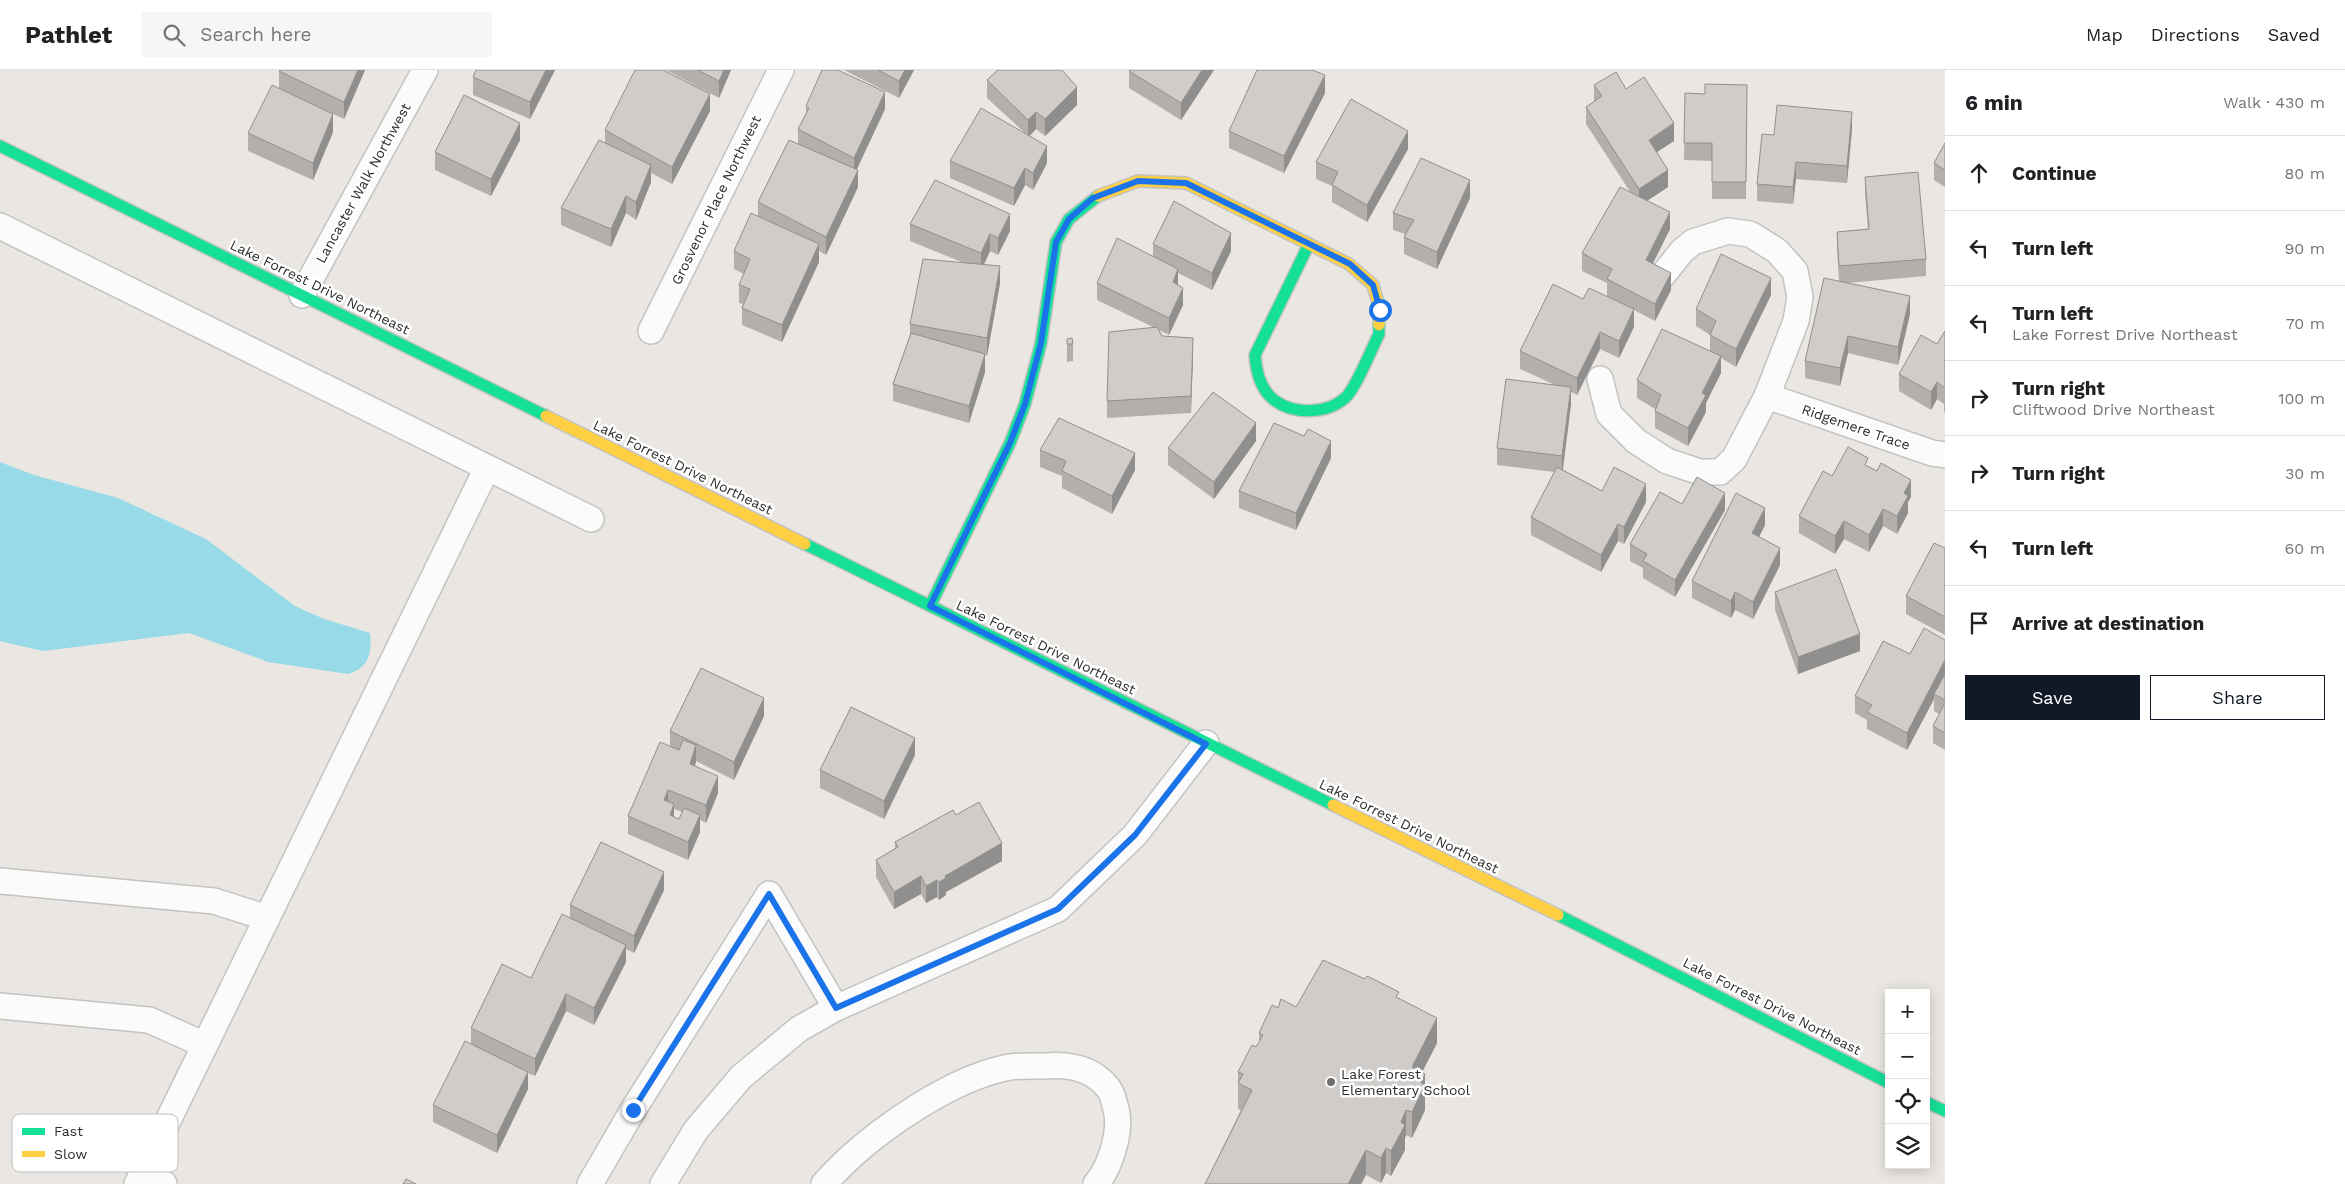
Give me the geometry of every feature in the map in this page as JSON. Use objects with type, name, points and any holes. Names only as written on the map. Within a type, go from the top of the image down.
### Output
[{"type":"street","name":"Lancaster Walk Northwest","points":[[302,295],[425,70]]},
{"type":"street","name":"Grosvenor Place Northwest","points":[[651,330],[781,70]]},
{"type":"street","name":"Lake Forrest Drive Northeast","points":[[0,146],[1206,744],[1628,950],[1885,1081]]},
{"type":"street","points":[[930,606],[1010,443],[1025,404],[1041,343],[1056,242],[1069,219],[1093,198],[1138,181],[1186,183],[1350,264],[1373,285],[1380,310],[1379,334],[1347,397],[1330,409],[1311,412],[1293,408],[1274,400],[1265,389],[1256,371],[1255,355],[1309,244]]},
{"type":"street","points":[[0,226],[591,520]]},
{"type":"street","points":[[1600,379],[1609,414],[1636,441],[1667,461],[1700,472],[1720,472],[1734,459],[1767,396],[1796,321],[1800,297],[1795,272],[1777,251],[1750,234],[1728,231],[1693,242],[1682,251],[1659,280]]},
{"type":"street","name":"Ridgemere Trace","points":[[1767,396],[1932,452],[1945,454]]},
{"type":"street","points":[[176,1114],[205,1045],[487,468]]},
{"type":"street","points":[[664,1184],[696,1130],[741,1077],[799,1029],[836,1008],[1058,909],[1135,835],[1206,744]]},
{"type":"street","points":[[0,881],[214,901],[267,918]]},
{"type":"street","points":[[590,1184],[633,1110],[769,894],[836,1008]]},
{"type":"street","points":[[0,1006],[149,1020],[205,1045]]},
{"type":"street","points":[[824,1184],[838,1167],[897,1121],[952,1087],[1005,1068],[1052,1065],[1067,1066],[1091,1072],[1110,1089],[1117,1114],[1116,1141],[1096,1184]]},
{"type":"street","points":[[1930,1104],[1945,1112]]},
{"type":"water","points":[[0,462],[34,475],[118,498],[206,539],[295,606],[324,619],[370,633],[368,659],[361,668],[348,674],[268,662],[189,633],[43,651],[0,641]]},
{"type":"building","points":[[280,70],[358,70],[344,102]]},
{"type":"building","points":[[476,70],[546,70],[530,102],[473,77]]},
{"type":"building","points":[[635,70],[663,70],[710,94],[672,167],[605,130]]},
{"type":"building","points":[[698,70],[724,70],[719,81]]},
{"type":"building","points":[[822,70],[838,70],[885,92],[854,158],[798,129],[809,108],[806,106]]},
{"type":"building","points":[[878,70],[905,70],[899,81]]},
{"type":"building","points":[[998,70],[1062,70],[1077,87],[1045,119],[1036,112],[1028,120],[987,80]]},
{"type":"building","points":[[1130,70],[1202,70],[1181,103]]},
{"type":"building","points":[[1257,70],[1312,70],[1325,75],[1284,156],[1229,131]]},
{"type":"building","points":[[1616,72],[1626,89],[1644,77],[1674,123],[1649,140],[1668,170],[1639,189],[1586,107],[1602,96],[1594,85]]},
{"type":"building","points":[[1705,84],[1747,85],[1746,182],[1712,182],[1712,143],[1684,143],[1685,93],[1705,94]]},
{"type":"building","points":[[272,85],[333,114],[313,163],[248,133]]},
{"type":"building","points":[[464,95],[520,123],[491,179],[435,152]]},
{"type":"building","points":[[1351,99],[1408,131],[1367,205],[1332,185],[1338,172],[1316,162]]},
{"type":"building","points":[[1777,105],[1852,112],[1847,166],[1796,162],[1793,187],[1757,184],[1762,134],[1774,135]]},
{"type":"building","points":[[981,108],[1047,146],[1033,173],[1025,168],[1014,188],[950,161]]},
{"type":"building","points":[[599,140],[651,165],[636,202],[626,196],[611,229],[561,208]]},
{"type":"building","points":[[789,140],[858,170],[826,237],[758,202]]},
{"type":"building","points":[[1945,143],[1945,170],[1934,163]]},
{"type":"building","points":[[1421,158],[1470,180],[1437,252],[1404,237],[1414,220],[1393,213]]},
{"type":"building","points":[[1918,172],[1926,259],[1839,266],[1837,232],[1869,229],[1865,177]]},
{"type":"building","points":[[935,180],[1010,214],[998,238],[990,234],[981,253],[910,224]]},
{"type":"building","points":[[1620,187],[1670,212],[1646,260],[1671,273],[1655,304],[1607,279],[1612,269],[1582,253]]},
{"type":"building","points":[[1174,201],[1231,233],[1212,273],[1153,244]]},
{"type":"building","points":[[751,213],[819,244],[782,325],[742,308],[750,289],[739,285],[750,259],[734,251]]},
{"type":"building","points":[[1117,238],[1178,269],[1173,282],[1183,288],[1169,318],[1097,283]]},
{"type":"building","points":[[1721,254],[1771,278],[1736,349],[1710,335],[1716,321],[1696,309]]},
{"type":"building","points":[[923,259],[1000,266],[987,338],[910,324]]},
{"type":"building","points":[[1824,278],[1910,296],[1898,347],[1848,336],[1840,368],[1805,361]]},
{"type":"building","points":[[1553,284],[1583,299],[1589,288],[1634,309],[1619,341],[1600,332],[1577,378],[1520,351]]},
{"type":"building","points":[[1157,327],[1162,336],[1193,338],[1191,396],[1107,401],[1109,332]]},
{"type":"building","points":[[1662,329],[1721,356],[1702,393],[1706,395],[1688,428],[1655,411],[1661,395],[1637,380]]},
{"type":"building","points":[[1945,331],[1945,388],[1937,382],[1931,392],[1899,374],[1921,335],[1937,344]]},
{"type":"building","points":[[911,333],[985,354],[969,406],[893,384]]},
{"type":"building","points":[[1072,338],[1073,344],[1067,344],[1067,339]]},
{"type":"building","points":[[1506,379],[1571,387],[1562,456],[1497,448]]},
{"type":"building","points":[[1213,392],[1256,423],[1214,482],[1168,448]]},
{"type":"building","points":[[1059,418],[1135,453],[1112,496],[1062,471],[1066,461],[1040,450]]},
{"type":"building","points":[[1274,423],[1304,436],[1308,429],[1331,441],[1296,513],[1239,491]]},
{"type":"building","points":[[1848,447],[1868,458],[1865,465],[1877,471],[1881,463],[1911,480],[1904,493],[1908,496],[1897,516],[1883,509],[1869,535],[1844,521],[1835,536],[1799,516],[1823,471],[1832,476]]},
{"type":"building","points":[[1557,467],[1602,491],[1614,467],[1646,484],[1624,527],[1618,524],[1601,555],[1531,517]]},
{"type":"building","points":[[1697,477],[1725,493],[1675,580],[1643,561],[1647,554],[1630,544],[1660,492],[1682,504]]},
{"type":"building","points":[[1736,493],[1765,508],[1752,533],[1780,548],[1753,602],[1735,592],[1731,601],[1692,581]]},
{"type":"building","points":[[1934,543],[1945,548],[1945,617],[1906,596]]},
{"type":"building","points":[[1836,569],[1860,634],[1798,657],[1775,592]]},
{"type":"building","points":[[1924,628],[1945,640],[1945,660],[1907,733],[1867,712],[1872,705],[1855,696],[1883,641],[1910,654]]},
{"type":"building","points":[[701,668],[764,698],[734,762],[670,731]]},
{"type":"building","points":[[1945,674],[1945,700],[1934,694]]},
{"type":"building","points":[[1945,703],[1945,733],[1933,726]]},
{"type":"building","points":[[851,707],[915,738],[884,801],[820,770]]},
{"type":"building","points":[[683,740],[696,745],[690,764],[718,776],[706,805],[668,790],[664,800],[674,804],[670,815],[679,819],[684,808],[700,815],[688,842],[628,816],[660,742],[679,750]]},
{"type":"building","points":[[979,802],[1002,843],[945,876],[946,878],[939,882],[937,880],[926,886],[921,876],[894,892],[876,860],[898,847],[895,842],[953,810],[956,815]]},
{"type":"building","points":[[601,842],[664,872],[634,936],[570,905]]},
{"type":"building","points":[[562,914],[626,945],[594,1008],[566,994],[535,1059],[471,1028],[502,964],[531,978]]},
{"type":"building","name":"Lake Forest Elementary School","points":[[1323,960],[1365,979],[1367,976],[1399,992],[1396,997],[1437,1018],[1412,1067],[1425,1074],[1421,1083],[1425,1085],[1412,1112],[1406,1110],[1401,1122],[1405,1125],[1391,1151],[1386,1148],[1381,1158],[1366,1150],[1348,1184],[1205,1184],[1252,1090],[1238,1083],[1243,1074],[1238,1072],[1252,1045],[1256,1047],[1263,1035],[1259,1033],[1272,1005],[1278,1008],[1281,999],[1296,1007]]},
{"type":"building","points":[[465,1041],[528,1072],[497,1135],[433,1105]]},
{"type":"building","points":[[406,1179],[416,1184],[403,1184]]},
{"type":"traffic: fast","points":[[0,146],[546,416]]},
{"type":"traffic: fast","points":[[930,606],[1010,443],[1025,404],[1041,343],[1056,242],[1069,219],[1098,196]]},
{"type":"traffic: fast","points":[[1309,244],[1255,355],[1256,367],[1262,385],[1269,396],[1282,405],[1310,411],[1320,410],[1338,403],[1349,394],[1358,378],[1379,334],[1379,325]]},
{"type":"traffic: fast","points":[[805,544],[1333,805]]},
{"type":"traffic: fast","points":[[1558,915],[1885,1081]]},
{"type":"traffic: fast","points":[[1930,1104],[1945,1111]]},
{"type":"traffic: slow","points":[[1098,196],[1138,181],[1186,183],[1349,264],[1373,285],[1380,310],[1379,325]]},
{"type":"traffic: slow","points":[[546,416],[805,544]]},
{"type":"traffic: slow","points":[[1333,805],[1558,915]]},
{"type":"place","name":"Lake Forest Elementary School","points":[[1331,1082]]},
{"type":"route","points":[[633,1110],[769,894],[836,1008],[1058,909],[1135,835],[1206,744],[930,606],[1010,443],[1025,404],[1041,343],[1056,242],[1069,219],[1093,198],[1138,181],[1186,183],[1350,264],[1373,285],[1380,310]]}]
